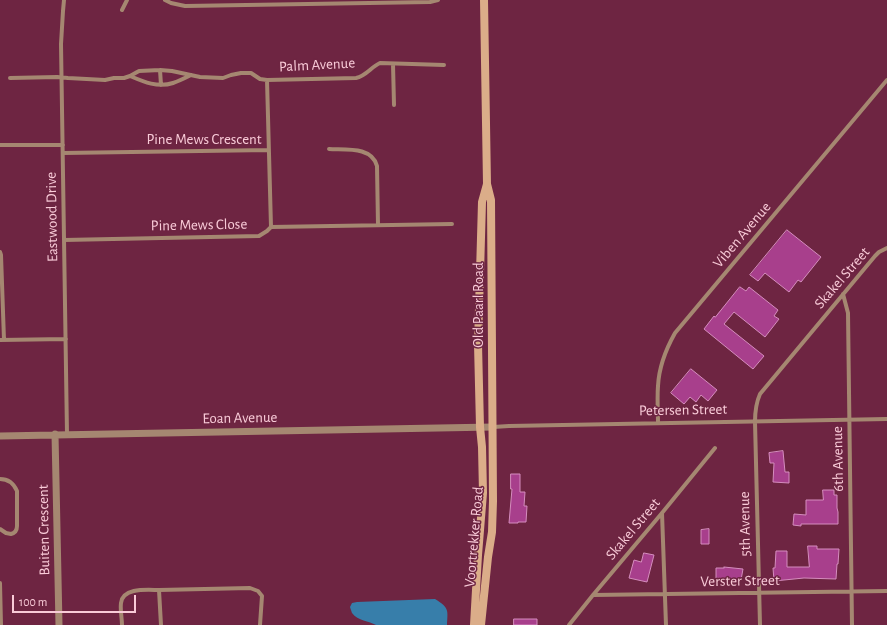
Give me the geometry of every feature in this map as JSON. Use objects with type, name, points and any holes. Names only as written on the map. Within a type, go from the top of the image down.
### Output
[{"type":"main road","name":"Old Paarl Road","points":[[484,0],[487,184],[491,200],[492,427]]},
{"type":"main road","name":"Old Paarl Road","points":[[480,427],[478,344],[482,202],[487,184]]},
{"type":"main road","name":"Voortrekker Road","points":[[474,625],[477,562],[483,493],[480,427]]},
{"type":"main road","name":"Voortrekker Road","points":[[481,625],[492,532],[492,427]]},
{"type":"street","name":"Eastwood Drive","points":[[64,0],[62,26],[62,77],[67,434]]},
{"type":"street","points":[[122,10],[127,0]]},
{"type":"street","points":[[165,0],[185,6],[243,2],[430,2],[438,0]]},
{"type":"street","name":"Palm Avenue","points":[[10,78],[62,77],[105,80],[124,78],[139,71],[160,70],[200,77],[223,78],[242,73],[251,73],[260,80],[356,78],[363,76],[378,64],[444,65]]},
{"type":"street","points":[[393,64],[394,105]]},
{"type":"street","points":[[160,70],[161,85]]},
{"type":"street","name":"Palm Avenue","points":[[130,76],[146,83],[161,85],[172,84],[191,75]]},
{"type":"street","points":[[267,80],[268,150]]},
{"type":"street","name":"Viben Avenue","points":[[658,423],[659,373],[666,352],[676,332],[887,80]]},
{"type":"street","points":[[0,145],[63,145]]},
{"type":"street","points":[[329,149],[361,151],[368,153],[374,158],[377,166],[378,225]]},
{"type":"street","name":"Pine Mews Crescent","points":[[63,153],[268,150],[271,227]]},
{"type":"street","name":"Pine Mews Close","points":[[64,240],[259,236],[271,227],[452,224]]},
{"type":"street","name":"Skakel Street","points":[[755,422],[756,401],[760,394],[875,256],[879,252],[886,249]]},
{"type":"street","points":[[0,252],[2,340],[66,339]]},
{"type":"street","name":"6th Avenue","points":[[843,294],[848,313],[852,625]]},
{"type":"street","name":"Petersen Street","points":[[480,427],[887,419]]},
{"type":"street","name":"5th Avenue","points":[[755,422],[760,625]]},
{"type":"street","name":"Eoan Avenue","points":[[0,436],[480,427]]},
{"type":"street","name":"Buiten Crescent","points":[[55,434],[59,625]]},
{"type":"street","name":"Skakel Street","points":[[570,624],[715,448]]},
{"type":"street","points":[[0,479],[10,482],[17,491],[16,530],[13,533],[8,534],[0,529]]},
{"type":"street","points":[[662,513],[666,625]]},
{"type":"street","points":[[0,583],[1,625]]},
{"type":"street","points":[[122,625],[121,601],[130,591],[250,588],[258,591],[262,596],[260,625]]},
{"type":"street","points":[[159,590],[161,625]]},
{"type":"street","name":"Verster Street","points":[[593,595],[887,591]]},
{"type":"water","points":[[435,599],[447,609],[447,625],[376,625],[354,616],[350,607],[352,603],[357,602]]},
{"type":"building","points":[[787,230],[821,257],[801,282],[798,280],[789,292],[765,273],[758,281],[750,275]]},
{"type":"building","points":[[740,287],[746,291],[749,287],[778,310],[774,316],[779,319],[765,337],[734,312],[724,324],[764,356],[753,369],[704,329]]},
{"type":"building","points":[[691,369],[717,390],[708,401],[701,395],[696,402],[690,397],[684,404],[671,393]]},
{"type":"building","points":[[783,451],[785,472],[789,472],[789,483],[773,482],[774,463],[770,463],[769,453]]},
{"type":"building","points":[[511,474],[520,474],[520,492],[525,492],[524,506],[527,506],[526,522],[509,523],[512,489]]},
{"type":"building","points":[[823,490],[834,490],[834,495],[837,495],[838,524],[793,525],[794,514],[806,515],[806,500],[823,500]]},
{"type":"building","points":[[709,529],[709,544],[701,544],[701,530]]},
{"type":"building","points":[[808,546],[817,546],[817,549],[839,549],[836,579],[804,578],[774,581],[773,568],[775,568],[776,551],[787,551],[787,567],[809,567]]},
{"type":"building","points":[[644,553],[654,555],[647,582],[629,578],[634,560],[641,562]]},
{"type":"building","points":[[724,567],[743,569],[741,580],[716,578],[716,568]]},
{"type":"building","points":[[514,619],[537,619],[537,625],[514,625]]}]
